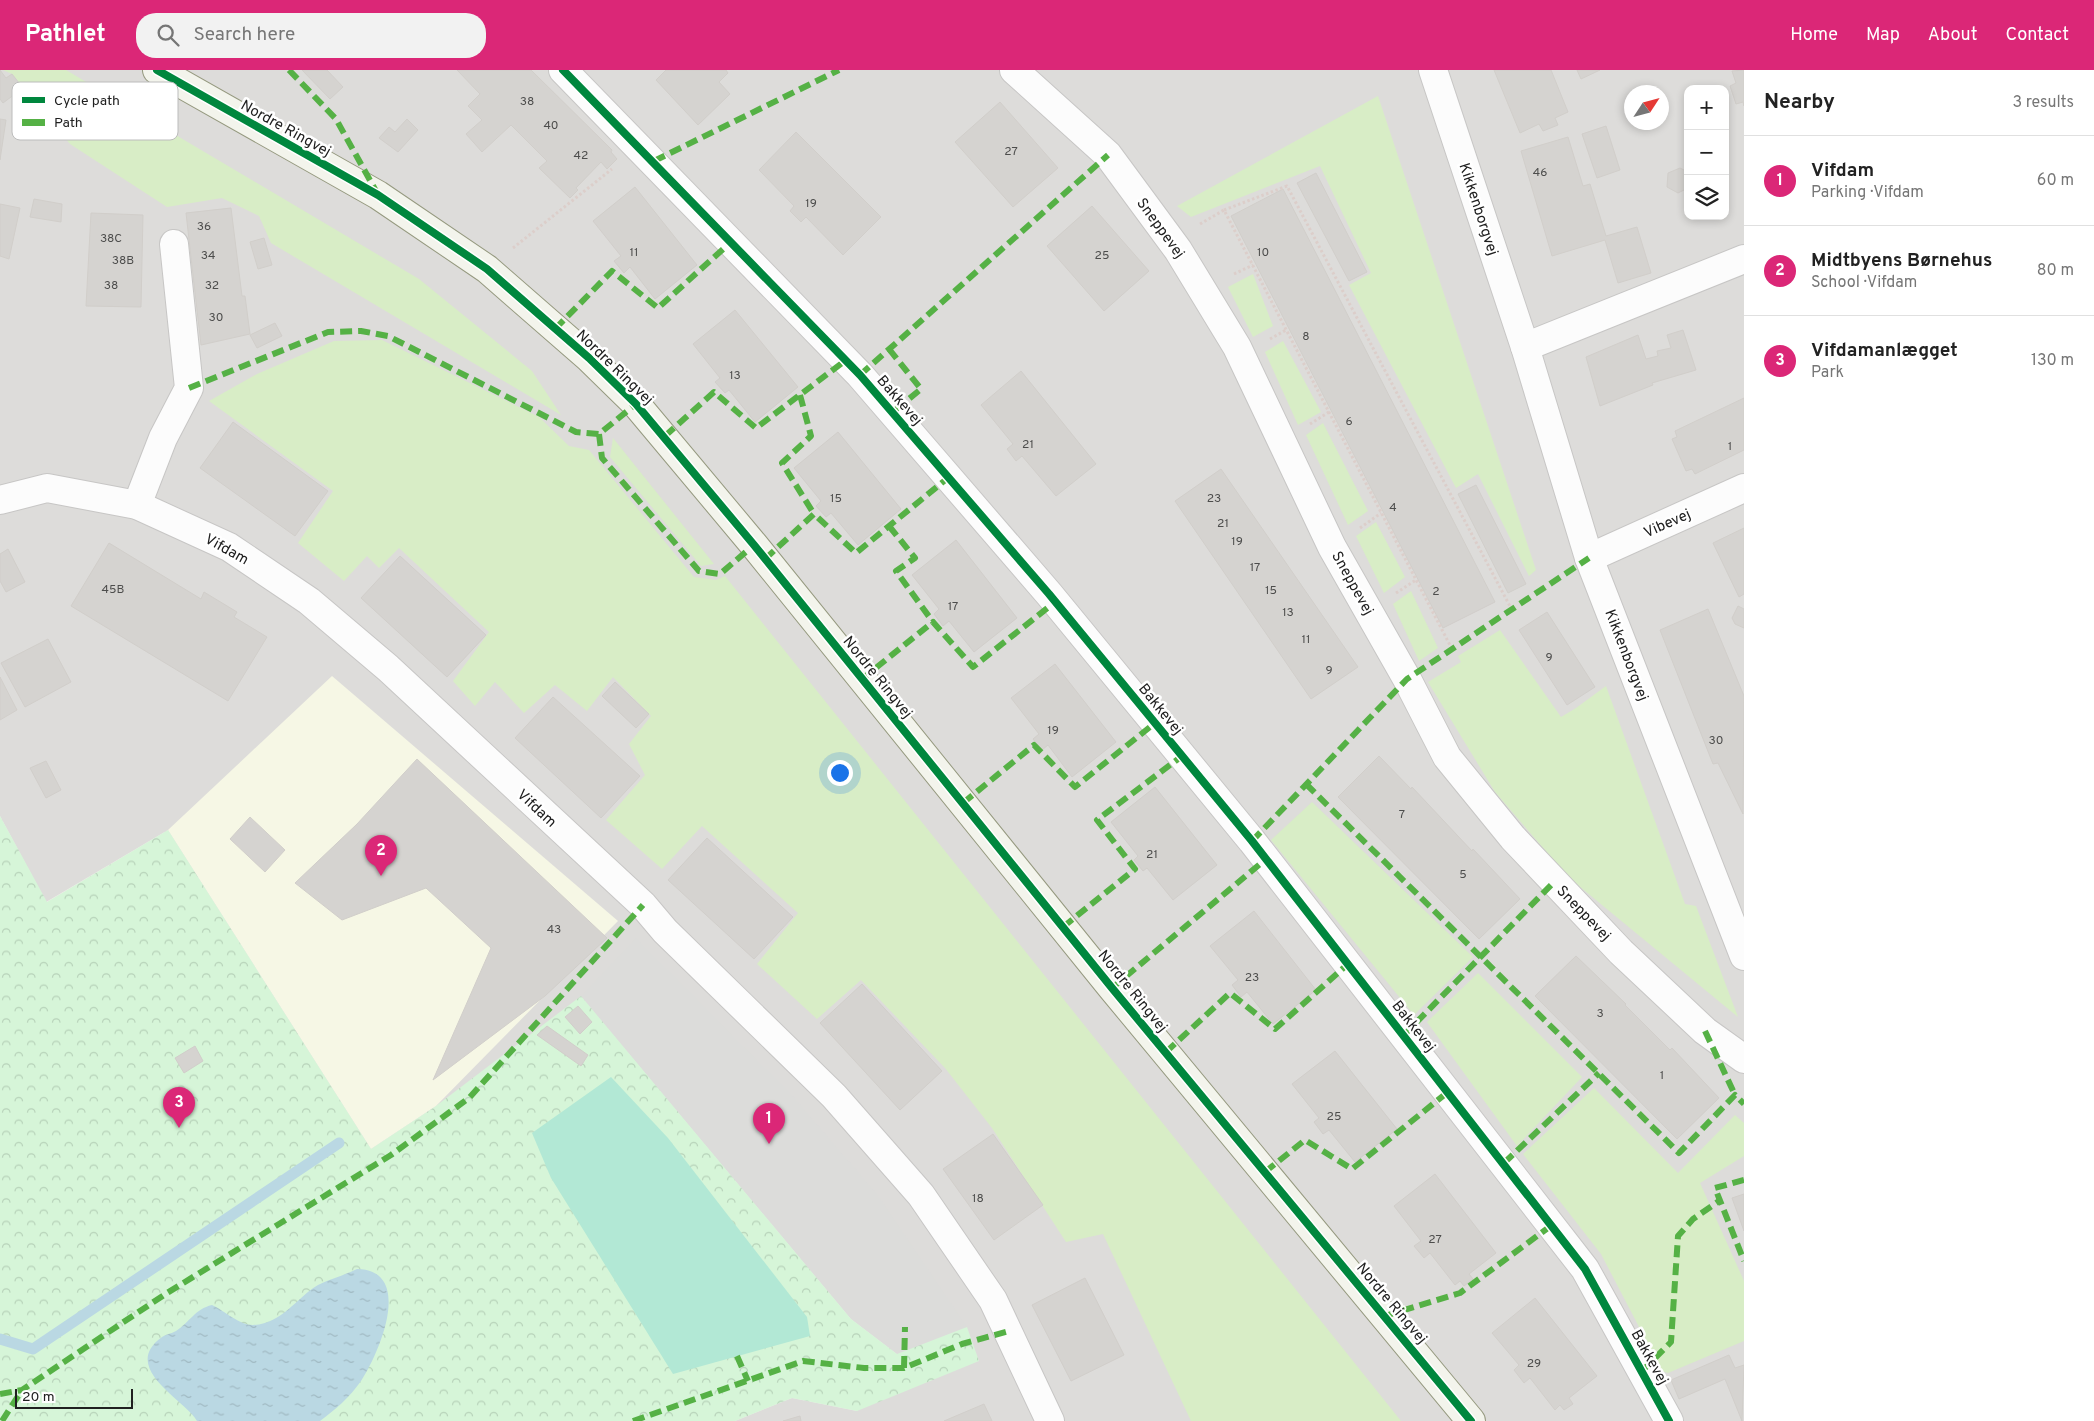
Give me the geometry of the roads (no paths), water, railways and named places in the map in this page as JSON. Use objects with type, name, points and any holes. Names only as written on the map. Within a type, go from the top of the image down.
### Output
[{"type":"main road","name":"Nordre Ringvej","points":[[156,70],[177,82]]},
{"type":"main road","name":"Nordre Ringvej","points":[[178,82],[378,195],[487,269],[589,358],[665,436],[1112,988],[1471,1421]]},
{"type":"street","name":"Bakkevej","points":[[563,70],[860,375],[1049,594],[1252,840],[1586,1269],[1670,1421]]},
{"type":"street","name":"Sneppevej","points":[[1014,70],[1108,155],[1171,240],[1237,347],[1332,547],[1407,679],[1447,757],[1513,838],[1622,952],[1705,1031],[1744,1059]]},
{"type":"street","name":"Kikkenborgvej","points":[[1433,70],[1525,347],[1589,558],[1744,956]]},
{"type":"street","points":[[136,505],[163,438],[189,388],[174,244]]},
{"type":"street","points":[[1525,347],[1744,259]]},
{"type":"street","name":"Vifdam","points":[[0,500],[47,488],[136,505],[229,547],[309,601],[388,668],[643,906],[665,931],[834,1096],[920,1195],[993,1300],[1050,1421]]},
{"type":"street","name":"Vibevej","points":[[1589,558],[1744,488]]},
{"type":"water","points":[[357,1269],[375,1273],[385,1283],[388,1298],[388,1315],[376,1352],[361,1381],[342,1403],[320,1421],[197,1421],[159,1383],[151,1372],[148,1360],[151,1349],[162,1337],[176,1331],[201,1309],[212,1305],[237,1320],[253,1325],[263,1324],[281,1315],[318,1285]]},
{"type":"waterway","points":[[0,1339],[33,1349],[339,1143]]},
{"type":"place","name":"Midtbyens Børnehus","points":[[381,876]]},
{"type":"place","name":"Vifdamanlægget","points":[[179,1128]]},
{"type":"place","name":"Vifdam","points":[[769,1144]]}]
